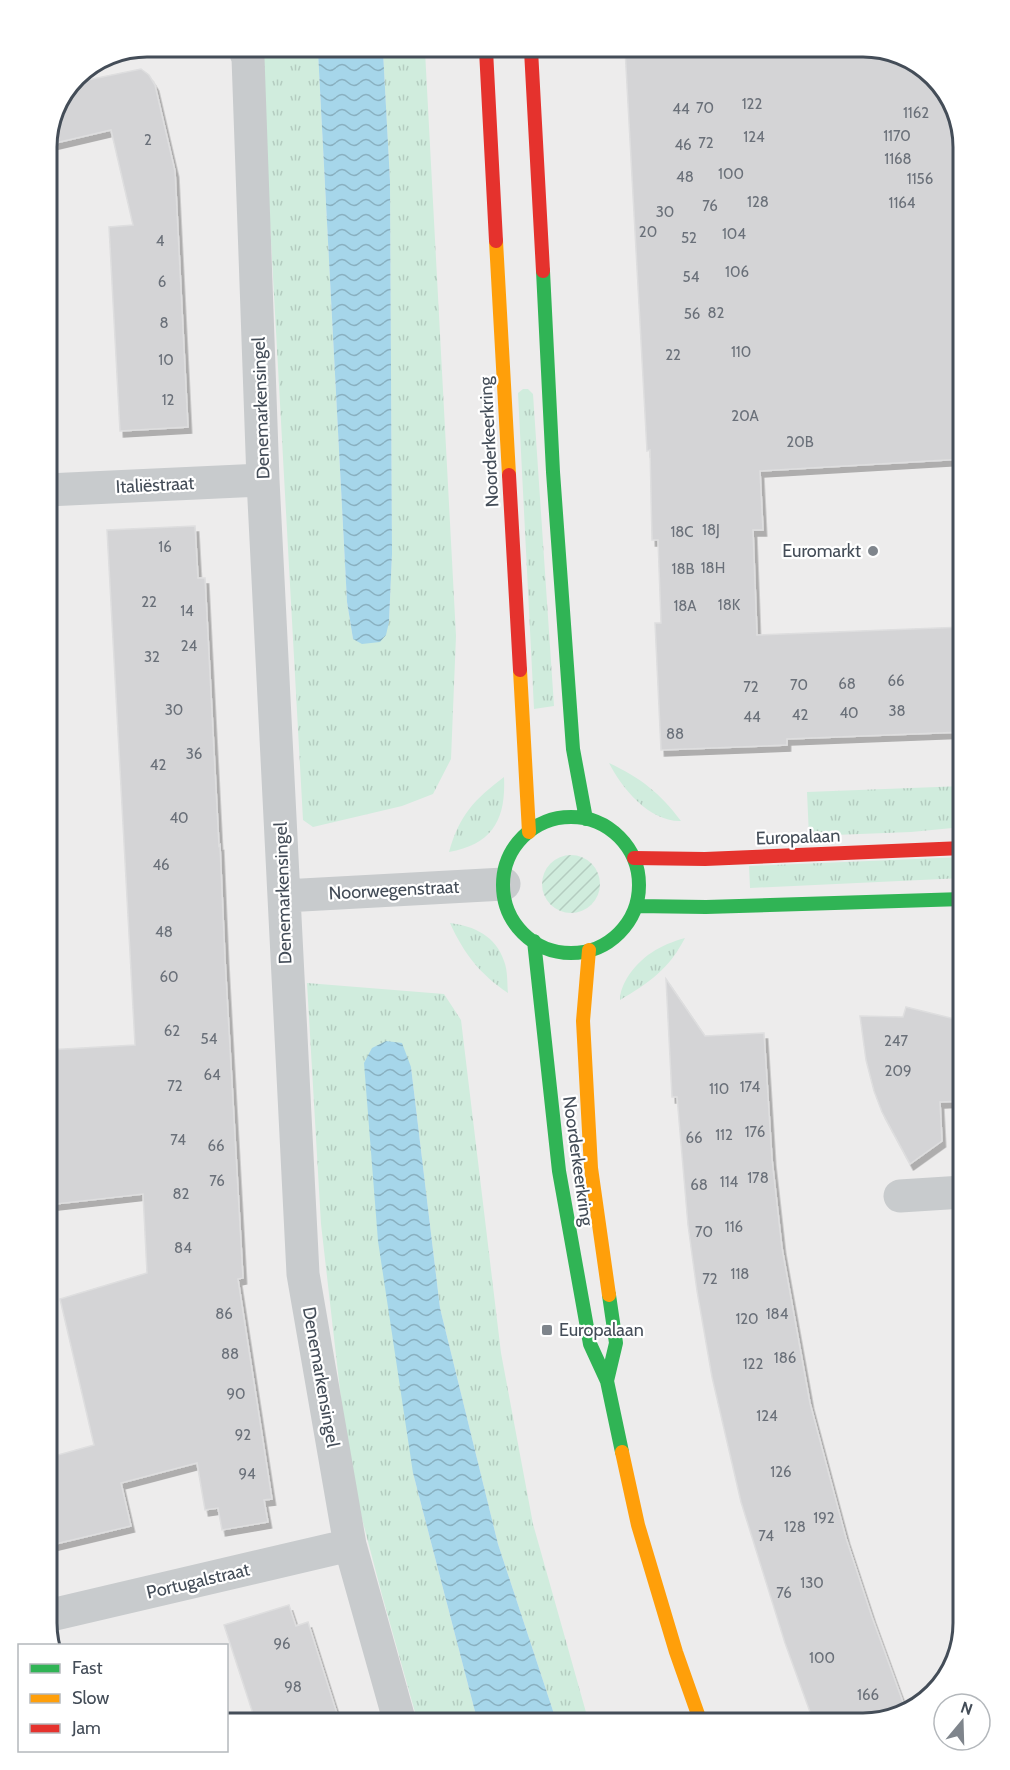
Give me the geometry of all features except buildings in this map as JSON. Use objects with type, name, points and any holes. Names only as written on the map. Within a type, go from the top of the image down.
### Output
[{"type":"street","name":"Denemarkensingel","points":[[248,57],[263,480],[303,1274],[350,1545],[397,1713]]},
{"type":"street","name":"Noorderkeerkring","points":[[486,57],[529,832]]},
{"type":"street","points":[[531,57],[553,472],[573,749],[586,819]]},
{"type":"street","name":"Italiëstraat","points":[[57,490],[263,480]]},
{"type":"street","points":[[556,819],[586,819],[615,832],[626,844],[634,858],[639,882],[636,906],[618,934],[599,947],[575,952],[560,952],[534,941],[525,934],[512,917],[504,896],[508,861],[513,850],[529,832],[542,824],[556,819]]},
{"type":"street","name":"Europalaan","points":[[634,858],[705,859],[953,848]]},
{"type":"street","name":"Noorwegenstraat","points":[[284,896],[504,884]]},
{"type":"street","points":[[636,906],[730,906],[953,899]]},
{"type":"street","name":"Noorderkeerkring","points":[[534,941],[559,1171],[590,1344],[607,1381],[638,1526],[697,1713]]},
{"type":"street","name":"Noorderkeerkring","points":[[589,950],[583,1021],[591,1168],[616,1343],[607,1381]]},
{"type":"street","points":[[900,1196],[953,1193]]},
{"type":"street","name":"Portugalstraat","points":[[57,1613],[350,1545]]},
{"type":"green space","points":[[258,57],[318,57],[347,602],[353,639],[389,622],[392,554],[390,181],[383,57],[425,57],[456,636],[451,759],[433,794],[402,806],[313,827],[303,820],[267,168]]},
{"type":"green space","points":[[523,389],[528,389],[533,394],[554,706],[534,709],[518,393]]},
{"type":"green space","points":[[609,763],[631,774],[649,787],[681,821],[658,816],[638,802],[621,783]]},
{"type":"green space","points":[[504,777],[502,805],[494,827],[476,843],[449,852],[458,827],[469,809]]},
{"type":"green space","points":[[953,786],[953,828],[809,836],[807,792]]},
{"type":"green space","points":[[565,855],[577,855],[592,863],[600,878],[600,890],[592,905],[577,913],[565,913],[550,905],[542,890],[542,878],[550,863]]},
{"type":"green space","points":[[953,857],[953,878],[750,888],[749,866]]},
{"type":"green space","points":[[450,923],[476,930],[496,945],[507,973],[508,993],[474,962]]},
{"type":"green space","points":[[685,938],[665,967],[620,1000],[621,991],[638,963],[659,948]]},
{"type":"green space","points":[[307,983],[444,994],[461,1020],[501,1353],[533,1524],[586,1713],[554,1713],[498,1544],[440,1308],[411,1067],[413,1473],[475,1713],[415,1713],[349,1469],[321,1224]]},
{"type":"water","points":[[318,57],[383,57],[390,181],[392,554],[389,622],[386,635],[380,642],[362,644],[353,639],[347,602]]},
{"type":"water","points":[[386,1041],[402,1043],[411,1067],[440,1308],[498,1544],[554,1713],[475,1713],[413,1473],[378,1241],[364,1063],[372,1048]]},
{"type":"traffic: fast","points":[[543,271],[553,472],[573,749],[586,819]]},
{"type":"traffic: fast","points":[[571,817],[597,823],[619,837],[633,859],[639,885],[633,911],[619,933],[597,947],[571,953],[545,947],[523,933],[509,911],[503,885],[509,859],[523,837],[545,823],[571,817]]},
{"type":"traffic: fast","points":[[636,906],[706,907],[953,899]]},
{"type":"traffic: fast","points":[[534,941],[559,1171],[590,1344],[607,1381],[622,1452]]},
{"type":"traffic: fast","points":[[607,1381],[616,1343],[609,1295]]},
{"type":"traffic: slow","points":[[496,241],[509,475]]},
{"type":"traffic: slow","points":[[520,670],[529,832]]},
{"type":"traffic: slow","points":[[589,950],[583,1021],[591,1168],[609,1295]]},
{"type":"traffic: slow","points":[[622,1452],[638,1525],[676,1652],[697,1713]]},
{"type":"traffic: jam","points":[[486,57],[496,241]]},
{"type":"traffic: jam","points":[[531,57],[543,271]]},
{"type":"traffic: jam","points":[[509,475],[520,670]]},
{"type":"traffic: jam","points":[[634,858],[705,859],[953,848]]},
{"type":"place","name":"Euromarkt","points":[[873,551]]},
{"type":"place","name":"Europalaan","points":[[547,1330]]}]
